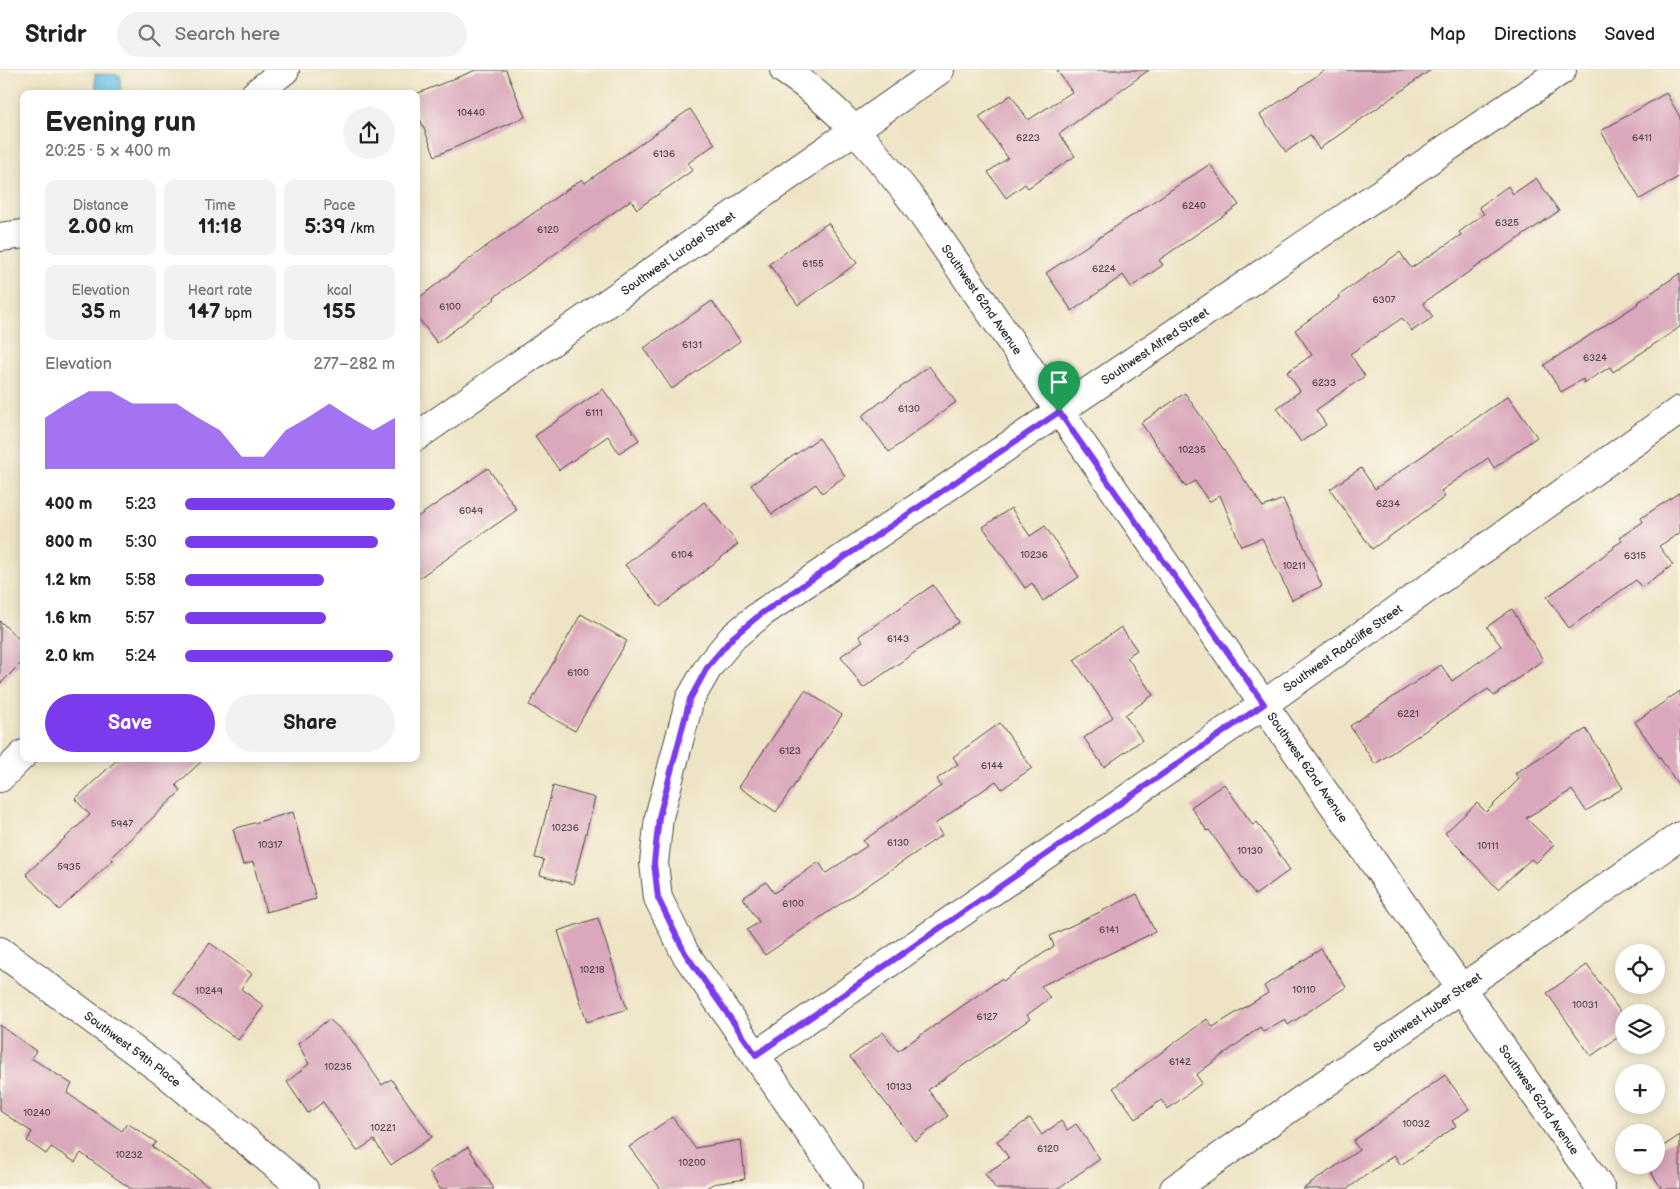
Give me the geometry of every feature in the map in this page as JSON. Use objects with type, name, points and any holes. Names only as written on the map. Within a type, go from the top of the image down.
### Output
[{"type":"street","points":[[259,90],[284,70]]},
{"type":"street","name":"Southwest 62nd Avenue","points":[[784,70],[826,101],[854,129],[914,201],[1601,1189]]},
{"type":"street","name":"Southwest Luradel Street","points":[[420,434],[940,70]]},
{"type":"street","name":"Southwest Alfred Street","points":[[848,1189],[685,953],[658,898],[654,863],[659,817],[690,699],[708,666],[733,637],[762,613],[1562,70]]},
{"type":"street","points":[[0,237],[20,234]]},
{"type":"street","name":"Southwest Radcliffe Street","points":[[756,1055],[1264,704],[1680,410]]},
{"type":"street","points":[[0,778],[20,758]]},
{"type":"street","name":"Southwest Huber Street","points":[[1174,1189],[1680,836]]},
{"type":"street","name":"Southwest 59th Place","points":[[0,950],[169,1076],[304,1189]]},
{"type":"water","points":[[95,74],[120,75],[121,90],[96,90]]},
{"type":"building","points":[[476,70],[506,70],[525,117],[435,156],[420,119],[420,92]]},
{"type":"building","points":[[1057,70],[1149,70],[1059,134],[1075,156],[1028,188],[1025,184],[1006,198],[988,172],[1008,158],[979,117],[1011,95],[1028,120],[1072,92]]},
{"type":"building","points":[[1325,70],[1431,70],[1319,149],[1310,135],[1286,152],[1260,115]]},
{"type":"building","points":[[1666,93],[1680,117],[1680,176],[1640,199],[1601,131]]},
{"type":"building","points":[[690,109],[715,144],[688,163],[693,170],[637,209],[631,200],[494,297],[495,299],[437,343],[420,320],[420,297],[488,245],[582,179],[585,183]]},
{"type":"building","points":[[1210,164],[1239,205],[1159,260],[1163,265],[1131,287],[1123,275],[1072,311],[1046,273]]},
{"type":"building","points":[[1536,178],[1559,211],[1423,303],[1433,317],[1412,331],[1402,318],[1350,354],[1365,376],[1316,410],[1326,425],[1301,442],[1277,408],[1300,391],[1287,372],[1312,355],[1295,330],[1339,298],[1338,296],[1400,252],[1411,268],[1461,235],[1459,232],[1484,214],[1479,207],[1508,186],[1513,194]]},
{"type":"building","points":[[828,223],[857,263],[798,305],[769,264]]},
{"type":"building","points":[[1680,273],[1680,327],[1613,372],[1610,367],[1584,383],[1583,379],[1561,392],[1544,365],[1638,304]]},
{"type":"building","points":[[712,301],[740,341],[672,389],[644,348]]},
{"type":"building","points":[[929,366],[956,402],[889,452],[862,416]]},
{"type":"building","points":[[603,389],[639,440],[619,453],[608,436],[559,470],[535,436]]},
{"type":"building","points":[[1185,393],[1263,507],[1283,499],[1322,586],[1292,600],[1262,538],[1241,546],[1220,495],[1209,502],[1195,481],[1186,487],[1141,423]]},
{"type":"building","points":[[1508,396],[1537,437],[1494,468],[1488,458],[1441,491],[1445,497],[1372,549],[1330,489],[1361,468],[1375,489]]},
{"type":"building","points":[[819,438],[845,476],[822,493],[816,484],[772,514],[751,485]]},
{"type":"building","points":[[488,468],[517,510],[420,577],[420,515]]},
{"type":"building","points":[[1680,492],[1680,533],[1659,546],[1673,565],[1641,587],[1636,580],[1569,628],[1547,597],[1614,548],[1622,541],[1620,537],[1643,522],[1641,518]]},
{"type":"building","points":[[704,502],[738,544],[660,607],[625,565]]},
{"type":"building","points":[[1011,508],[1030,536],[1045,526],[1079,577],[1043,601],[1032,583],[1025,588],[983,527]]},
{"type":"building","points":[[933,585],[959,622],[863,688],[841,656],[863,641],[859,636]]},
{"type":"building","points":[[1512,609],[1543,660],[1494,696],[1488,689],[1375,764],[1350,726],[1441,665],[1452,681],[1501,646],[1487,627]]},
{"type":"building","points":[[581,614],[627,641],[575,731],[529,705]]},
{"type":"building","points":[[0,621],[20,640],[20,664],[0,684]]},
{"type":"building","points":[[1121,627],[1137,650],[1127,657],[1153,695],[1125,715],[1142,740],[1104,767],[1084,738],[1113,717],[1074,660]]},
{"type":"building","points":[[805,690],[842,715],[776,812],[739,787]]},
{"type":"building","points":[[1680,691],[1680,787],[1635,722]]},
{"type":"building","points":[[1000,723],[1032,768],[1002,789],[996,781],[935,824],[942,835],[765,955],[747,930],[759,922],[743,898],[766,882],[774,893],[819,862],[826,873],[867,846],[863,841],[941,786],[937,779],[958,764],[953,757]]},
{"type":"building","points":[[1586,729],[1623,788],[1586,811],[1572,790],[1526,818],[1554,845],[1536,863],[1531,859],[1498,889],[1445,833],[1477,803],[1486,812],[1519,779],[1515,773]]},
{"type":"building","points":[[115,762],[201,762],[176,785],[181,791],[111,857],[113,860],[59,910],[26,874],[90,815],[75,799]]},
{"type":"building","points":[[1224,784],[1253,825],[1257,822],[1290,870],[1255,895],[1191,807]]},
{"type":"building","points":[[553,786],[595,798],[573,884],[540,875],[544,860],[535,858]]},
{"type":"building","points":[[293,812],[316,899],[266,912],[253,862],[243,865],[233,829]]},
{"type":"building","points":[[1137,894],[1155,932],[1041,986],[1050,998],[1027,1015],[1030,1019],[928,1090],[948,1116],[915,1141],[850,1057],[883,1032],[898,1051],[1001,979],[1003,981],[1054,946],[1050,936]]},
{"type":"building","points":[[598,918],[627,1009],[587,1022],[558,931]]},
{"type":"building","points":[[210,943],[252,974],[241,989],[264,1006],[238,1040],[173,992]]},
{"type":"building","points":[[1321,949],[1346,987],[1288,1025],[1285,1019],[1263,1032],[1260,1027],[1196,1075],[1202,1083],[1168,1109],[1161,1100],[1136,1119],[1113,1088],[1207,1019],[1213,1027],[1268,993],[1264,986]]},
{"type":"building","points":[[1587,965],[1615,1004],[1615,1039],[1591,1056],[1547,993]]},
{"type":"building","points":[[329,1019],[350,1038],[382,1085],[391,1079],[432,1137],[391,1165],[374,1140],[357,1151],[323,1102],[308,1113],[287,1082],[309,1064],[298,1044]]},
{"type":"building","points":[[0,1025],[36,1051],[31,1058],[72,1084],[67,1093],[122,1131],[127,1123],[156,1142],[152,1147],[213,1189],[131,1189],[81,1153],[75,1162],[51,1147],[46,1154],[27,1141],[32,1132],[0,1111]]},
{"type":"building","points":[[1445,1075],[1469,1109],[1452,1121],[1456,1126],[1401,1165],[1394,1155],[1347,1189],[1303,1189],[1359,1150],[1353,1141]]},
{"type":"building","points":[[672,1117],[695,1148],[741,1140],[745,1179],[713,1184],[704,1189],[661,1189],[629,1147]]},
{"type":"building","points":[[1030,1118],[1042,1135],[1061,1121],[1067,1130],[1076,1124],[1100,1159],[1057,1189],[996,1189],[985,1174],[1009,1158],[997,1141]]},
{"type":"building","points":[[1680,1135],[1680,1189],[1662,1189],[1652,1174],[1665,1174],[1665,1145]]},
{"type":"building","points":[[468,1147],[494,1189],[440,1189],[429,1171]]},
{"type":"route","points":[[1059,412],[1264,704],[756,1055],[685,953],[658,898],[654,863],[659,817],[690,699],[708,666],[733,637],[762,613],[1059,412]]}]
